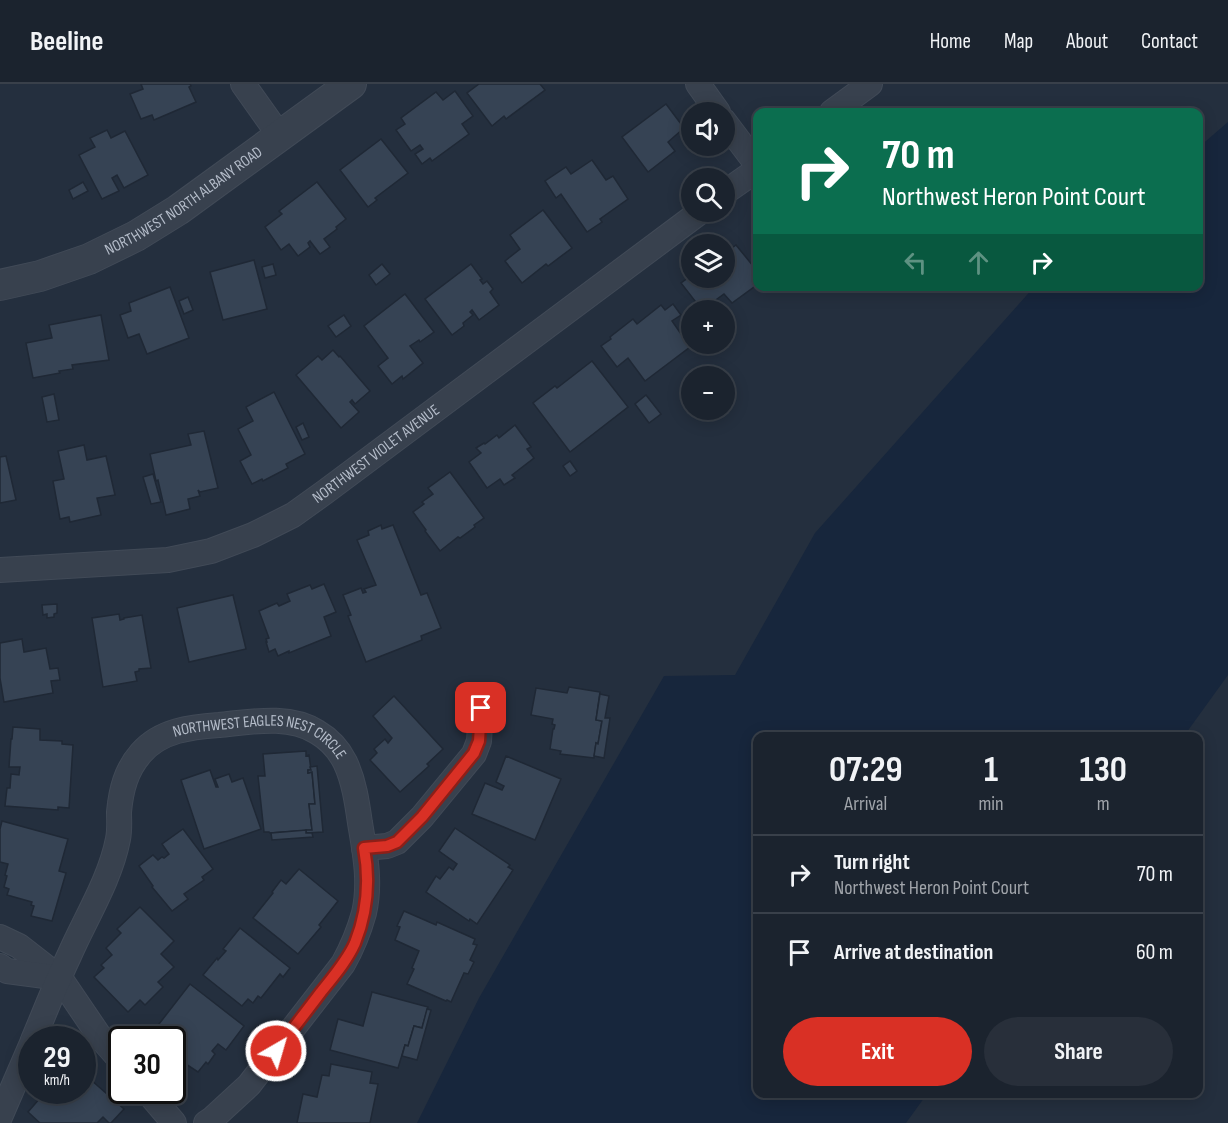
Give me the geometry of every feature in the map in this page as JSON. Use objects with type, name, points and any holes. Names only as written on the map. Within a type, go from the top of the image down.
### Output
[{"type":"street","points":[[243,84],[280,136]]},
{"type":"street","name":"NORTHWEST NORTH ALBANY ROAD","points":[[0,285],[40,276],[89,259],[136,236],[178,210],[351,84]]},
{"type":"street","points":[[698,84],[711,102]]},
{"type":"street","points":[[837,108],[870,84]]},
{"type":"street","points":[[735,136],[753,160]]},
{"type":"street","points":[[735,185],[753,171]]},
{"type":"street","name":"NORTHWEST VIOLET AVENUE","points":[[0,570],[168,560],[212,550],[253,536],[293,515],[325,492],[687,222]]},
{"type":"street","points":[[364,848],[387,846],[397,842],[422,817],[474,753],[479,741],[481,708]]},
{"type":"street","name":"NORTHWEST EAGLES NEST CIRCLE","points":[[39,1026],[115,856],[120,830],[119,812],[124,780],[142,752],[154,741],[175,730],[195,727],[275,720],[301,725],[316,731],[335,746],[351,777],[367,863],[364,912],[354,944],[343,964],[249,1085],[206,1123]]},
{"type":"street","points":[[0,937],[20,946],[60,978],[108,1046]]},
{"type":"street","points":[[0,966],[7,971],[60,978]]},
{"type":"street","name":"NORTHWEST EAGLES NEST CIRCLE","points":[[0,1117],[18,1074]]},
{"type":"street","points":[[158,1104],[174,1123]]},
{"type":"water","points":[[1228,122],[1228,675],[1187,732],[753,732],[753,1098],[924,1098],[906,1123],[417,1123],[479,998],[664,676],[735,675],[815,533],[1030,291],[1203,291],[1203,144]]},
{"type":"building","points":[[141,84],[190,84],[189,87],[196,102],[154,120],[152,115],[141,119],[130,94],[143,89]]},
{"type":"building","points":[[479,84],[540,84],[545,90],[506,119],[504,116],[492,126],[467,93]]},
{"type":"building","points":[[455,91],[473,116],[462,124],[469,134],[432,161],[430,158],[422,164],[415,154],[423,149],[420,145],[411,151],[396,130],[405,124],[401,118],[436,92],[443,100]]},
{"type":"building","points":[[666,104],[681,124],[681,131],[668,142],[675,151],[648,172],[622,137]]},
{"type":"building","points":[[107,130],[111,138],[125,131],[148,175],[124,188],[117,175],[112,178],[119,191],[102,199],[79,155],[95,147],[90,138]]},
{"type":"building","points":[[381,139],[408,173],[375,198],[377,200],[368,207],[340,170]]},
{"type":"building","points":[[592,160],[606,180],[613,176],[628,199],[600,219],[602,222],[587,232],[561,194],[556,198],[545,181],[566,167],[571,174]]},
{"type":"building","points":[[83,182],[88,191],[73,199],[69,190]]},
{"type":"building","points":[[317,182],[346,219],[324,239],[330,247],[320,254],[310,241],[308,243],[310,247],[298,256],[289,244],[281,250],[265,227],[282,214],[279,211]]},
{"type":"building","points":[[543,210],[572,248],[548,266],[546,264],[522,283],[505,261],[520,249],[510,235]]},
{"type":"building","points":[[736,245],[753,266],[753,288],[735,301],[729,300],[724,294],[716,300],[694,300],[685,288],[735,288]]},
{"type":"building","points":[[254,260],[267,309],[223,320],[210,272]]},
{"type":"building","points":[[273,264],[276,275],[265,278],[262,267]]},
{"type":"building","points":[[382,264],[390,274],[376,285],[369,275]]},
{"type":"building","points":[[471,264],[483,284],[487,281],[493,289],[490,292],[499,305],[479,320],[472,310],[470,312],[473,315],[452,335],[425,299]]},
{"type":"building","points":[[170,287],[189,338],[147,354],[139,334],[128,338],[120,315],[131,311],[129,303]]},
{"type":"building","points":[[405,294],[434,332],[410,346],[423,363],[403,379],[402,376],[392,384],[378,366],[388,358],[364,326]]},
{"type":"building","points":[[188,297],[193,310],[184,314],[179,301]]},
{"type":"building","points":[[673,304],[681,315],[672,321],[681,334],[681,354],[645,381],[628,358],[617,367],[601,346],[633,319],[637,324],[661,305],[665,310]]},
{"type":"building","points":[[101,315],[109,360],[72,365],[73,369],[33,378],[26,343],[52,338],[49,325]]},
{"type":"building","points":[[344,315],[351,326],[336,337],[328,326]]},
{"type":"building","points":[[333,350],[370,391],[355,404],[352,400],[350,402],[359,412],[341,428],[296,375],[318,356],[322,360]]},
{"type":"building","points":[[592,361],[628,407],[570,452],[533,403]]},
{"type":"building","points":[[274,392],[305,454],[286,464],[288,468],[252,484],[240,461],[251,455],[238,429],[253,421],[246,407]]},
{"type":"building","points":[[54,394],[59,420],[47,422],[42,397]]},
{"type":"building","points":[[646,395],[661,414],[649,423],[635,404]]},
{"type":"building","points":[[303,423],[309,437],[302,440],[296,427]]},
{"type":"building","points":[[515,425],[531,447],[527,449],[534,458],[512,475],[515,478],[504,485],[500,479],[487,488],[469,462],[481,453],[476,448],[497,435],[499,438]]},
{"type":"building","points":[[204,431],[218,488],[200,492],[198,490],[200,496],[188,499],[190,509],[166,515],[150,454],[191,445],[188,434]]},
{"type":"building","points":[[84,445],[87,460],[106,456],[115,495],[97,498],[101,515],[70,522],[69,517],[60,519],[53,481],[64,479],[58,451]]},
{"type":"building","points":[[6,456],[16,500],[0,503],[0,457]]},
{"type":"building","points":[[570,461],[577,471],[570,476],[563,466]]},
{"type":"building","points":[[450,472],[484,518],[474,525],[475,527],[440,551],[413,512],[433,494],[428,488]]},
{"type":"building","points":[[153,474],[161,502],[151,504],[143,477]]},
{"type":"building","points":[[381,525],[382,529],[393,525],[421,595],[427,593],[441,628],[421,636],[422,640],[366,662],[348,616],[351,615],[343,595],[361,588],[363,593],[366,592],[364,589],[376,585],[357,540],[369,535],[368,531]]},
{"type":"building","points":[[324,584],[336,612],[324,617],[331,636],[278,656],[275,649],[269,652],[266,639],[269,638],[259,611],[277,603],[279,606],[290,601],[287,594],[310,585],[312,589]]},
{"type":"building","points":[[233,595],[246,649],[189,662],[177,608]]},
{"type":"building","points":[[57,604],[57,613],[54,617],[47,618],[47,614],[43,615],[42,605]]},
{"type":"building","points":[[119,614],[120,620],[142,615],[151,668],[139,669],[135,672],[137,681],[103,687],[92,618]]},
{"type":"building","points":[[22,639],[24,652],[46,648],[50,669],[58,668],[60,680],[51,681],[53,693],[4,702],[0,678],[0,643]]},
{"type":"building","points":[[569,687],[600,692],[596,720],[602,721],[594,758],[560,754],[561,751],[550,749],[555,725],[552,724],[553,719],[531,715],[536,688],[567,693]]},
{"type":"building","points":[[600,694],[609,696],[605,718],[610,718],[604,758],[594,756],[602,721],[596,720]]},
{"type":"building","points":[[394,696],[443,749],[427,764],[429,766],[400,792],[370,760],[377,753],[374,749],[385,739],[388,743],[392,738],[373,716]]},
{"type":"building","points":[[13,727],[40,729],[40,740],[62,741],[62,744],[73,745],[69,808],[58,807],[58,810],[5,806],[11,774],[19,775],[20,767],[9,767]]},
{"type":"building","points":[[306,751],[306,756],[309,755],[311,770],[308,770],[308,773],[312,772],[315,804],[309,804],[312,830],[264,832],[258,776],[265,776],[263,754]]},
{"type":"building","points":[[506,756],[561,779],[535,840],[472,814],[485,783],[502,790],[504,786],[496,782]]},
{"type":"building","points":[[317,766],[323,832],[306,833],[306,830],[312,830],[309,804],[315,804],[312,772],[308,773],[308,770],[311,770],[310,767]]},
{"type":"building","points":[[210,770],[216,787],[218,787],[215,779],[229,774],[232,782],[243,778],[261,829],[204,849],[181,780]]},
{"type":"building","points":[[2,821],[68,839],[59,871],[66,873],[52,921],[31,916],[34,906],[31,905],[32,902],[7,895],[9,889],[4,887],[8,864],[0,862]]},
{"type":"building","points":[[455,828],[510,865],[508,867],[513,870],[477,924],[426,892],[436,876],[440,879],[449,867],[453,870],[457,864],[439,851]]},
{"type":"building","points":[[183,829],[213,869],[202,877],[204,880],[184,894],[188,899],[172,911],[152,887],[139,866],[153,855],[158,860],[169,854],[162,844]]},
{"type":"building","points":[[306,830],[306,833],[312,833],[313,837],[272,840],[271,833]]},
{"type":"building","points":[[299,869],[338,901],[319,925],[321,927],[298,954],[253,918],[281,880],[286,884]]},
{"type":"building","points":[[140,907],[174,941],[161,954],[174,967],[158,982],[163,987],[145,1005],[140,1000],[128,1012],[94,977],[104,968],[101,965],[112,955],[106,948],[121,933],[117,929]]},
{"type":"building","points":[[404,911],[436,925],[437,922],[475,939],[473,944],[477,945],[470,960],[474,962],[468,974],[464,973],[451,1002],[407,984],[419,951],[395,940],[400,927],[397,926]]},
{"type":"building","points":[[240,928],[290,968],[283,977],[280,974],[261,998],[258,996],[253,1003],[248,999],[242,1006],[203,975],[226,951],[223,949]]},
{"type":"building","points":[[190,984],[244,1026],[226,1050],[218,1044],[212,1051],[215,1054],[208,1064],[206,1062],[198,1072],[186,1064],[186,1026],[161,1026],[159,1024]]},
{"type":"building","points":[[372,992],[428,1007],[422,1028],[414,1026],[398,1068],[330,1050],[338,1019],[363,1026]]},
{"type":"building","points":[[427,1009],[431,1010],[417,1060],[402,1056],[405,1045],[408,1046],[414,1026],[422,1028]]},
{"type":"building","points":[[331,1064],[372,1072],[370,1083],[378,1084],[370,1123],[297,1123],[303,1094],[317,1097],[322,1075],[329,1076]]},
{"type":"building","points":[[96,1084],[108,1095],[108,1104],[118,1104],[124,1109],[111,1123],[103,1117],[97,1123],[40,1123],[28,1112],[35,1104],[96,1104]]},
{"type":"route","points":[[276,1051],[343,964],[354,944],[364,912],[367,886],[367,863],[364,848],[387,846],[397,842],[422,817],[474,753],[479,741],[481,708]]}]
